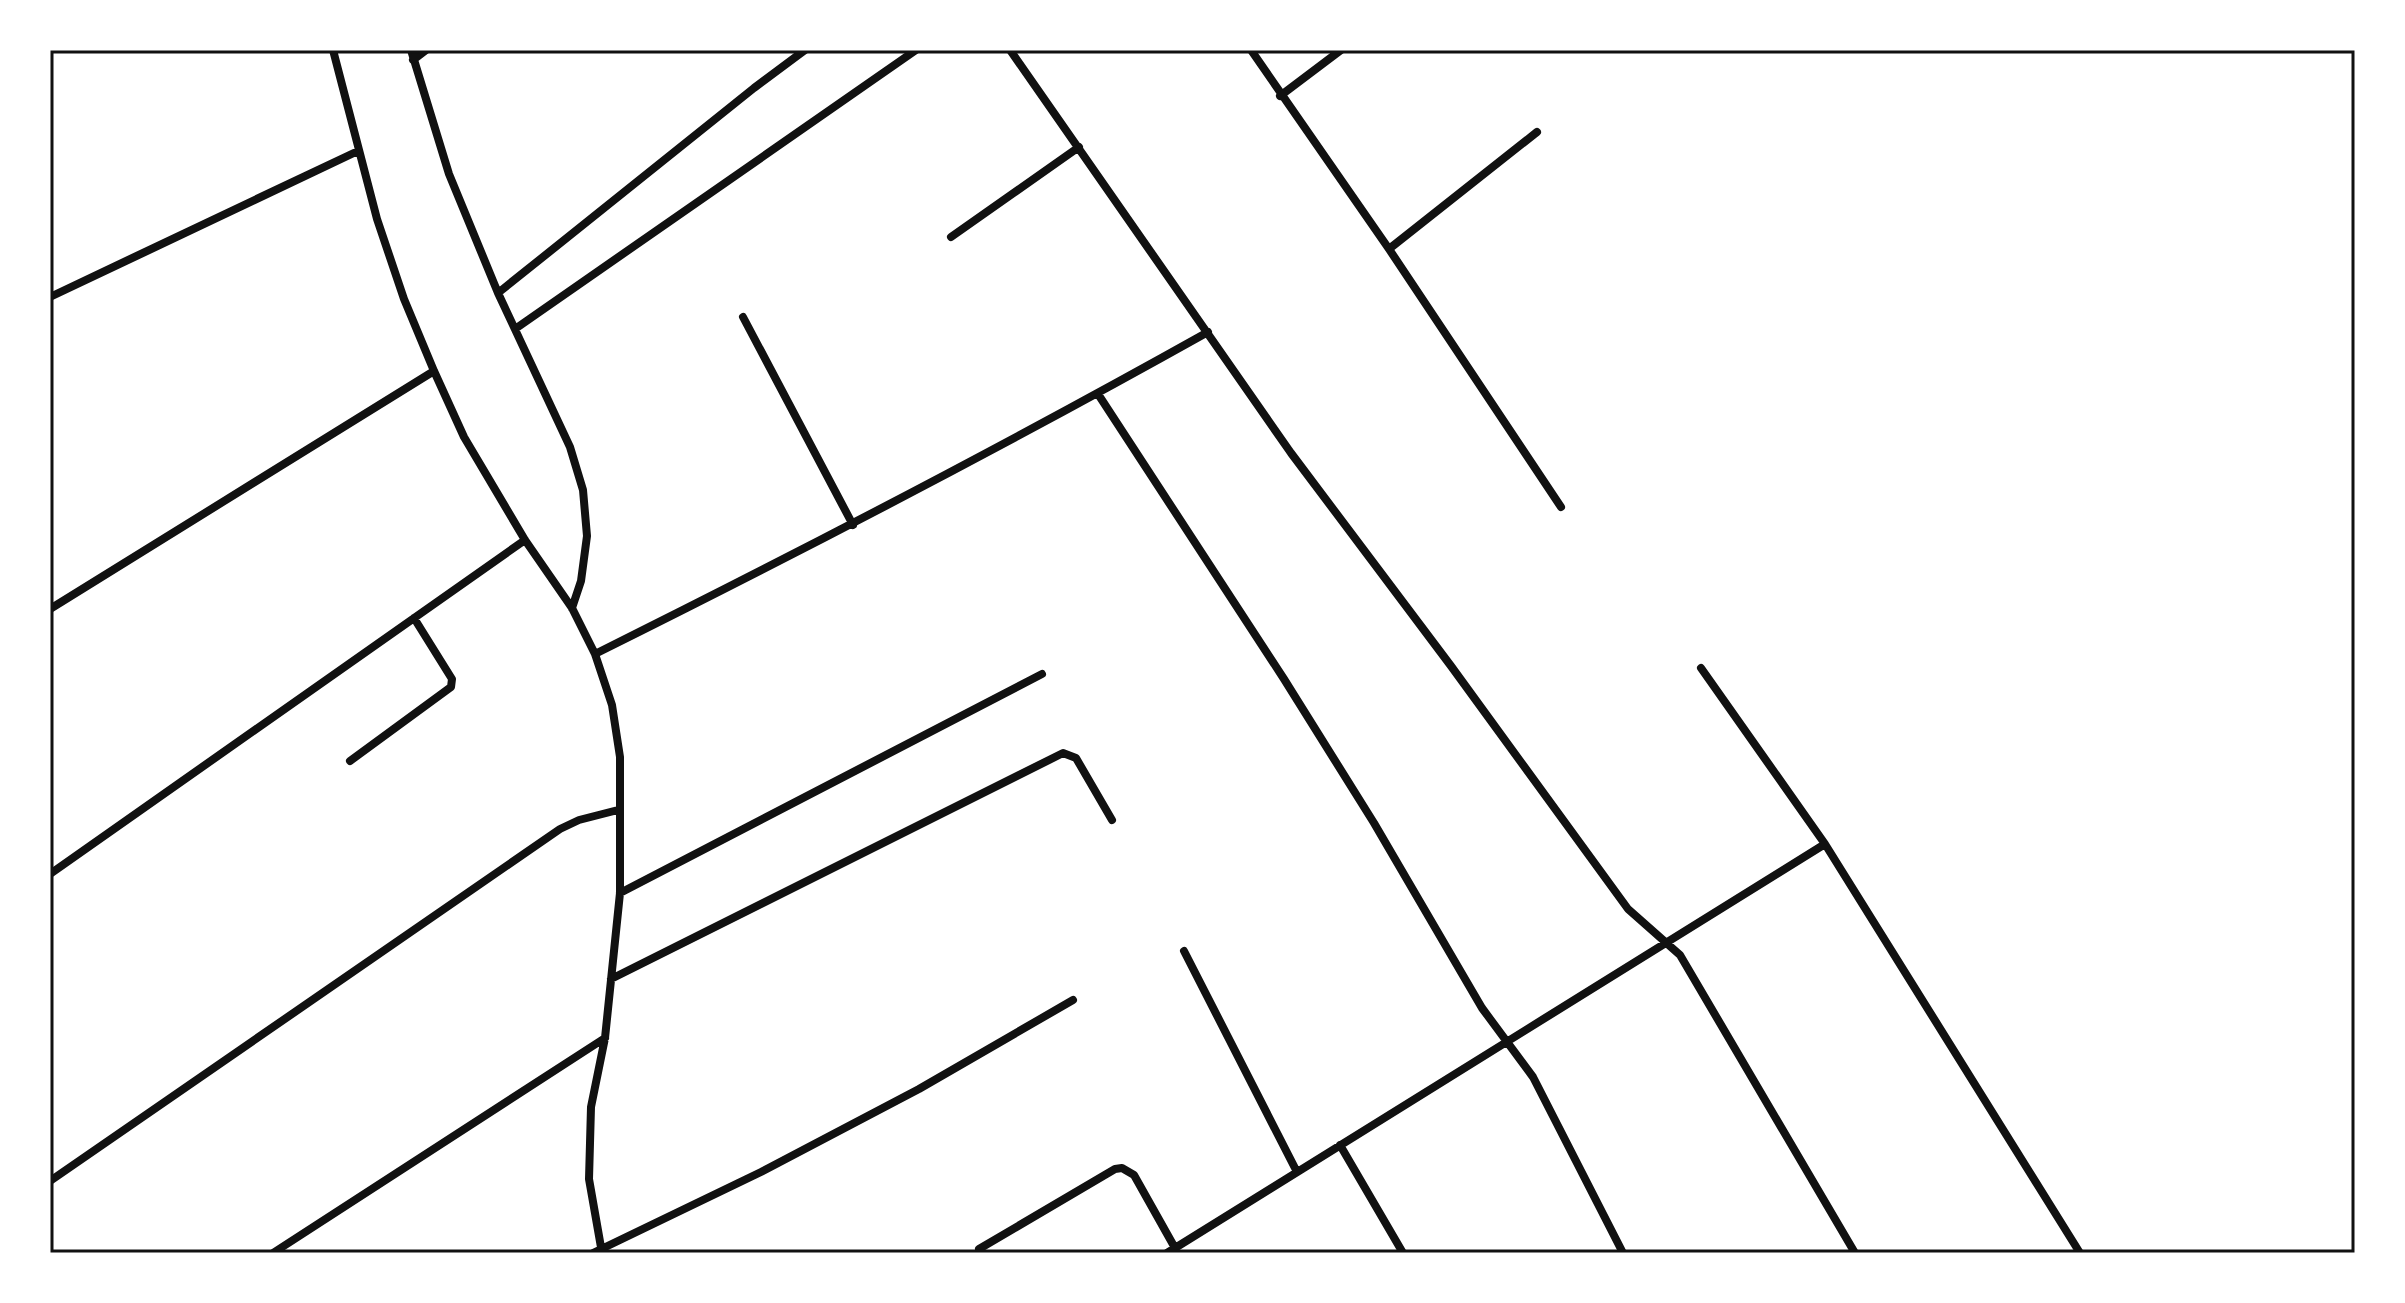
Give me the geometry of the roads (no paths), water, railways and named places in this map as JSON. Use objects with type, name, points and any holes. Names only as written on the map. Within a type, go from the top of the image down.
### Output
[{"type":"street","points":[[333,50],[377,219],[404,299],[434,371],[464,437],[525,540],[572,608],[595,654],[612,705],[620,757],[620,893],[605,1038],[591,1107],[589,1179],[598,1252],[879,1110],[1073,1000]]},
{"type":"street","points":[[426,50],[412,55],[449,174],[498,293],[570,447],[583,490],[587,536],[581,581],[572,608]]},
{"type":"street","points":[[498,293],[805,50]]},
{"type":"street","points":[[515,329],[916,50]]},
{"type":"street","points":[[1010,50],[1291,453],[1628,909],[1668,942],[1684,961],[1855,1253]]},
{"type":"street","points":[[1251,50],[1389,249],[1561,507]]},
{"type":"street","points":[[1280,96],[1341,50]]},
{"type":"street","points":[[1389,249],[1537,132]]},
{"type":"street","points":[[951,237],[1079,147]]},
{"type":"street","points":[[50,297],[358,151]]},
{"type":"street","points":[[743,317],[853,525]]},
{"type":"street","points":[[595,654],[853,525],[1208,332]]},
{"type":"street","points":[[50,609],[434,371]]},
{"type":"street","points":[[1098,394],[1284,679],[1374,823],[1482,1008],[1533,1077],[1623,1253]]},
{"type":"street","points":[[50,874],[525,540]]},
{"type":"street","points":[[350,761],[451,687],[452,679],[414,618]]},
{"type":"street","points":[[1701,668],[1825,844],[2080,1253]]},
{"type":"street","points":[[620,893],[1042,674]]},
{"type":"street","points":[[611,979],[1063,753],[1076,758],[1112,820]]},
{"type":"street","points":[[50,1181],[560,829],[588,817],[618,810]]},
{"type":"street","points":[[979,1249],[1115,1169],[1122,1168],[1134,1175],[1171,1250],[1825,844]]},
{"type":"street","points":[[1184,951],[1297,1172]]},
{"type":"street","points":[[273,1253],[605,1038]]},
{"type":"street","points":[[1340,1145],[1403,1253]]}]
